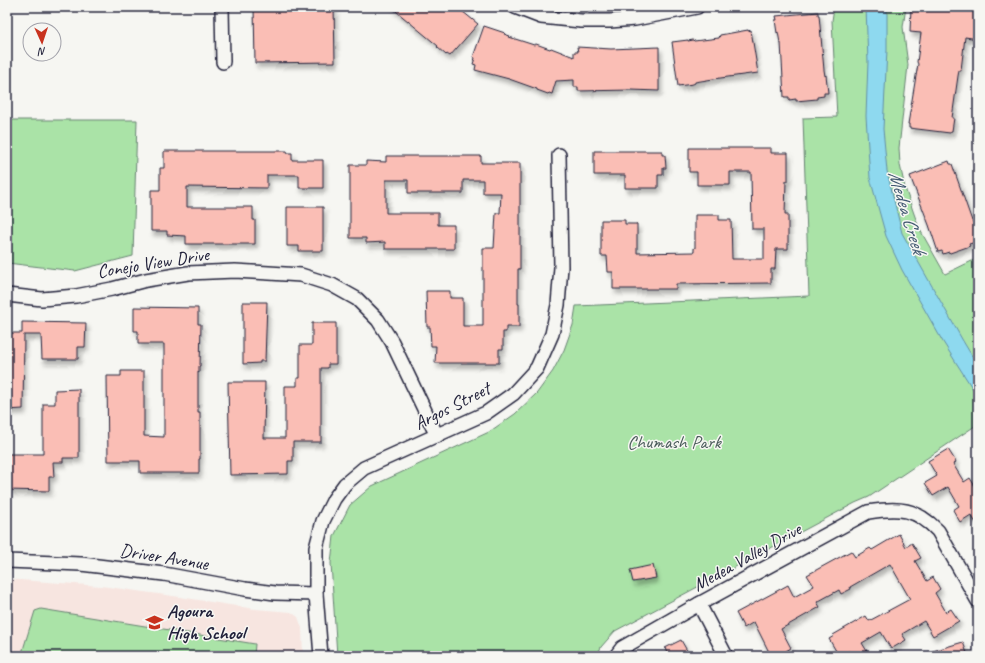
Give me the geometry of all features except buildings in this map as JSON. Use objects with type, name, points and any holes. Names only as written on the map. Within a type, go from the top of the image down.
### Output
[{"type":"street","points":[[222,7],[223,62]]},
{"type":"street","points":[[515,7],[541,17],[581,21],[610,21],[635,19],[697,7]]},
{"type":"street","name":"Argos Street","points":[[321,656],[316,594],[316,548],[323,521],[334,499],[345,484],[364,468],[486,413],[513,394],[537,368],[552,334],[558,305],[561,268],[559,155]]},
{"type":"street","name":"Conejo View Drive","points":[[7,295],[42,299],[76,296],[146,280],[188,273],[235,271],[301,275],[332,285],[357,299],[378,320],[392,342],[437,436]]},
{"type":"street","name":"Medea Valley Drive","points":[[616,656],[622,648],[868,512],[886,509],[903,509],[924,519],[938,531],[978,601]]},
{"type":"street","name":"Driver Avenue","points":[[7,561],[81,564],[164,574],[245,590],[275,593],[316,594]]},
{"type":"street","points":[[700,604],[726,656]]},
{"type":"shaded area","name":"Agoura High School","points":[[7,579],[101,586],[255,609],[291,612],[298,617],[302,628],[303,656],[7,656]]},
{"type":"green space","name":"Chumash Park","points":[[834,7],[906,7],[903,27],[908,65],[899,148],[900,165],[905,188],[919,228],[945,274],[978,258],[978,424],[869,497],[855,503],[615,631],[601,647],[597,656],[337,656],[331,563],[334,536],[350,505],[372,486],[489,432],[515,414],[537,393],[553,371],[564,350],[573,325],[576,306],[809,296],[803,118],[837,117],[832,21]]},
{"type":"green space","points":[[7,120],[137,120],[133,256],[75,271],[7,263]]},
{"type":"green space","points":[[41,609],[255,644],[254,656],[21,656],[35,611]]},
{"type":"water","points":[[866,7],[887,7],[887,50],[883,129],[887,171],[902,233],[978,366],[978,397],[943,342],[902,270],[886,236],[870,178],[866,116],[868,62]]},
{"type":"place","name":"Agoura High School","points":[[154,622]]},
{"type":"water label","name":"Medea Creek","points":[[907,212]]}]
